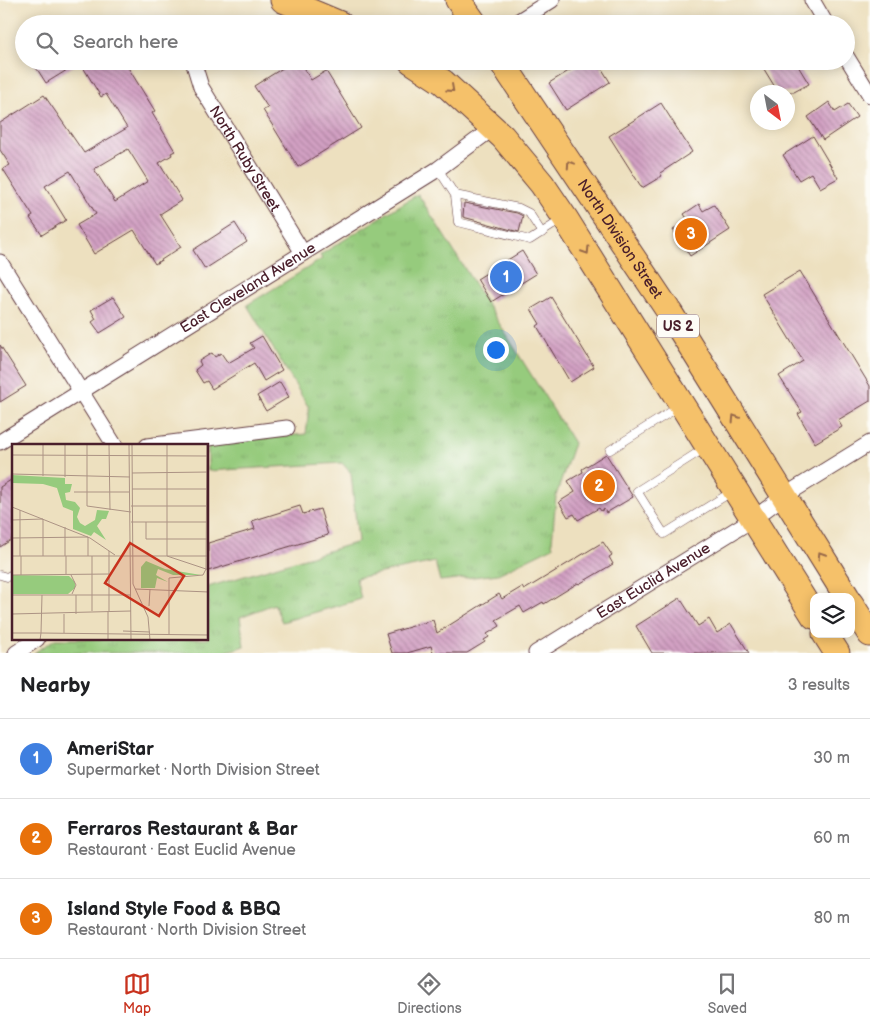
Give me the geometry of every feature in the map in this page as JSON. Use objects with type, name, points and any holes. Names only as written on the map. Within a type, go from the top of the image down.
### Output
[{"type":"main road","points":[[283,0],[319,15]]},
{"type":"main road","points":[[458,0],[469,15]]},
{"type":"main road","name":"US 2","points":[[425,70],[443,82],[493,128]]},
{"type":"main road","name":"North Division Street","points":[[507,70],[670,313],[768,507],[810,607]]},
{"type":"main road","name":"North Division Street","points":[[493,128],[527,164],[565,218],[735,490],[768,507],[843,593]]},
{"type":"main road","points":[[855,610],[870,634]]},
{"type":"main road","points":[[828,638],[837,653]]},
{"type":"street","points":[[528,15],[552,0]]},
{"type":"street","points":[[813,0],[821,15]]},
{"type":"street","name":"North Ruby Street","points":[[196,70],[201,87],[304,253]]},
{"type":"street","points":[[855,70],[870,95]]},
{"type":"street","name":"East Cleveland Avenue","points":[[0,442],[438,169],[493,128]]},
{"type":"street","points":[[0,262],[114,444]]},
{"type":"street","points":[[163,444],[287,428]]},
{"type":"street","name":"East Euclid Avenue","points":[[536,653],[870,443]]},
{"type":"street","points":[[16,653],[36,640]]},
{"type":"lane","points":[[438,169],[455,195],[458,222],[530,240],[565,218]]},
{"type":"lane","points":[[455,195],[519,208],[529,213],[542,233]]},
{"type":"lane","points":[[610,450],[682,405]]},
{"type":"lane","points":[[708,446],[637,491],[664,534],[735,490]]},
{"type":"lane","points":[[0,575],[7,577],[12,574]]},
{"type":"green space","points":[[418,194],[574,443],[556,496],[553,547],[498,574],[440,581],[435,562],[356,578],[361,599],[282,622],[274,604],[240,617],[244,646],[222,653],[34,653],[54,640],[209,640],[209,587],[358,542],[351,473],[342,463],[209,471],[209,444],[206,444],[306,434],[309,408],[247,305],[322,259],[320,255]]},
{"type":"building","points":[[38,70],[67,70],[46,83]]},
{"type":"building","points":[[85,70],[130,70],[155,111],[152,113],[175,151],[159,163],[182,200],[160,214],[181,247],[155,264],[134,230],[94,254],[77,225],[96,214],[70,171],[45,186],[66,220],[42,235],[30,218],[33,216],[3,169],[10,165],[0,150],[0,123],[44,95],[84,153],[127,128],[106,94],[101,97]],"holes":[[[128,149],[148,181],[115,202],[94,169]]]},
{"type":"building","points":[[280,70],[305,70],[311,80],[326,71],[361,128],[298,167],[263,110],[268,108],[254,86]]},
{"type":"building","points":[[570,70],[603,70],[610,82],[566,110],[549,83]]},
{"type":"building","points":[[765,70],[800,70],[809,84],[795,91],[795,85],[774,85]]},
{"type":"building","points":[[829,102],[835,112],[848,104],[857,117],[823,140],[808,117]]},
{"type":"building","points":[[661,103],[692,152],[660,173],[662,176],[642,188],[609,136]]},
{"type":"building","points":[[813,136],[838,178],[820,188],[811,173],[799,180],[783,155]]},
{"type":"building","points":[[464,203],[517,213],[523,216],[519,232],[463,217]]},
{"type":"building","points":[[699,204],[703,211],[714,205],[730,230],[690,256],[673,230],[688,220],[684,214]]},
{"type":"building","points":[[235,223],[247,242],[205,269],[193,250]]},
{"type":"building","points":[[522,251],[536,274],[491,302],[477,279]]},
{"type":"building","points":[[800,271],[870,386],[870,401],[838,420],[842,427],[815,443],[798,414],[802,412],[779,376],[803,361],[762,294]]},
{"type":"building","points":[[113,297],[126,317],[100,333],[92,322],[96,319],[91,310]]},
{"type":"building","points":[[551,297],[594,367],[570,382],[537,326],[540,324],[531,309]]},
{"type":"building","points":[[262,336],[282,370],[264,381],[254,363],[212,389],[207,381],[203,383],[195,370],[201,365],[199,361],[212,353],[215,357],[221,353],[228,363],[254,348],[250,343]]},
{"type":"building","points":[[0,345],[26,386],[0,402]]},
{"type":"building","points":[[280,382],[289,397],[266,411],[257,396]]},
{"type":"building","points":[[606,454],[633,497],[606,513],[604,509],[601,511],[599,508],[578,520],[574,514],[568,517],[559,502],[575,492],[568,481],[583,472],[582,469]]},
{"type":"building","points":[[12,479],[12,539],[0,547],[0,487]]},
{"type":"building","points":[[300,506],[303,514],[320,509],[328,535],[209,571],[209,543],[255,529],[252,521]]},
{"type":"building","points":[[603,542],[612,555],[609,557],[613,564],[544,604],[543,602],[524,613],[520,606],[496,620],[500,626],[487,634],[489,637],[484,640],[485,642],[467,653],[433,653],[431,646],[407,653],[392,653],[386,634],[433,620],[437,633],[499,594],[502,599],[522,587],[524,590]]},
{"type":"building","points":[[680,598],[698,626],[709,619],[717,633],[731,624],[749,653],[652,653],[636,626]]},
{"type":"place","name":"Island Style Food & BBQ","points":[[691,234]]},
{"type":"place","name":"AmeriStar","points":[[506,277]]},
{"type":"place","name":"Ferraros Restaurant & Bar","points":[[599,486]]}]
